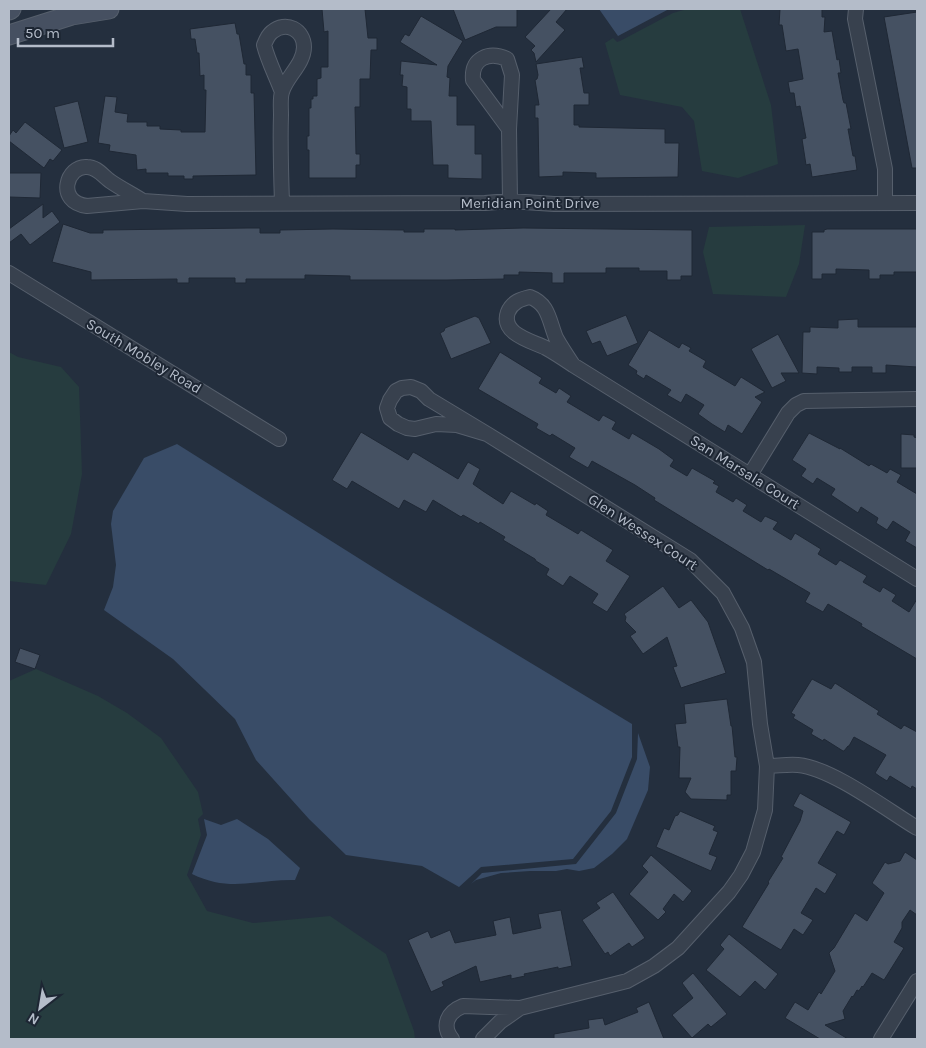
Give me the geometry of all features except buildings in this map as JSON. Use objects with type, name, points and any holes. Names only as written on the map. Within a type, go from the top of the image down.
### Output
[{"type":"main road","points":[[9,35],[72,15],[109,9]]},
{"type":"street","points":[[856,9],[855,20],[885,169],[885,203]]},
{"type":"street","points":[[509,129],[473,80],[473,72],[476,65],[482,58],[492,54],[507,59],[512,75],[509,129],[510,201]]},
{"type":"street","points":[[282,92],[280,136],[282,203]]},
{"type":"street","name":"Meridian Point Drive","points":[[144,201],[110,181],[97,169],[87,166],[75,171],[67,186],[68,194],[72,201],[87,206],[144,201],[187,204],[485,203],[510,201],[554,204],[917,202]]},
{"type":"street","name":"South Mobley Road","points":[[9,273],[279,438]]},
{"type":"street","name":"San Marsala Court","points":[[573,365],[557,339],[547,311],[542,304],[530,297],[518,300],[511,307],[507,318],[509,326],[514,333],[547,349],[917,579]]},
{"type":"street","name":"Glen Wessex Court","points":[[452,1039],[446,1030],[446,1021],[456,1009],[463,1006],[520,1008],[627,981],[654,966],[678,948],[729,892],[753,852],[765,810],[767,766],[760,724],[754,662],[742,628],[723,593],[690,560],[487,434],[429,399],[421,391],[402,388],[396,391],[387,408],[390,418],[406,428],[415,429],[436,424],[457,425],[487,434]]},
{"type":"street","points":[[750,475],[788,412],[804,401],[917,399]]},
{"type":"street","points":[[767,766],[798,765],[819,770],[835,777],[917,828]]},
{"type":"street","points":[[881,1039],[917,981]]},
{"type":"street","name":"Glen Wessex Court","points":[[483,1039],[500,1022],[520,1008]]},
{"type":"green space","points":[[687,9],[740,9],[771,105],[778,164],[738,178],[702,171],[694,121],[682,107],[620,95],[605,43],[613,38],[617,42],[620,41],[673,13]]},
{"type":"green space","points":[[805,225],[799,264],[786,297],[713,294],[703,252],[709,227]]},
{"type":"green space","points":[[9,352],[18,357],[61,367],[79,387],[82,474],[71,534],[46,585],[9,581]]},
{"type":"green space","points":[[36,669],[98,696],[127,713],[161,738],[198,792],[203,814],[198,819],[201,835],[187,875],[207,911],[253,923],[330,916],[386,954],[414,1031],[415,1039],[9,1039],[9,681]]},
{"type":"water","points":[[599,9],[669,9],[618,36]]},
{"type":"water","points":[[177,444],[398,583],[632,724],[632,757],[611,811],[573,859],[481,867],[459,887],[422,866],[346,855],[309,819],[256,760],[235,719],[173,659],[104,610],[113,587],[116,565],[111,524],[113,511],[144,458]]},
{"type":"water","points":[[638,733],[650,767],[648,790],[627,839],[612,854],[594,868],[579,871],[567,869],[501,873],[476,880],[471,884],[482,873],[576,864],[616,813],[637,759]]},
{"type":"water","points":[[204,819],[221,825],[237,819],[268,839],[300,868],[295,880],[231,884],[206,880],[192,874],[207,835]]}]
